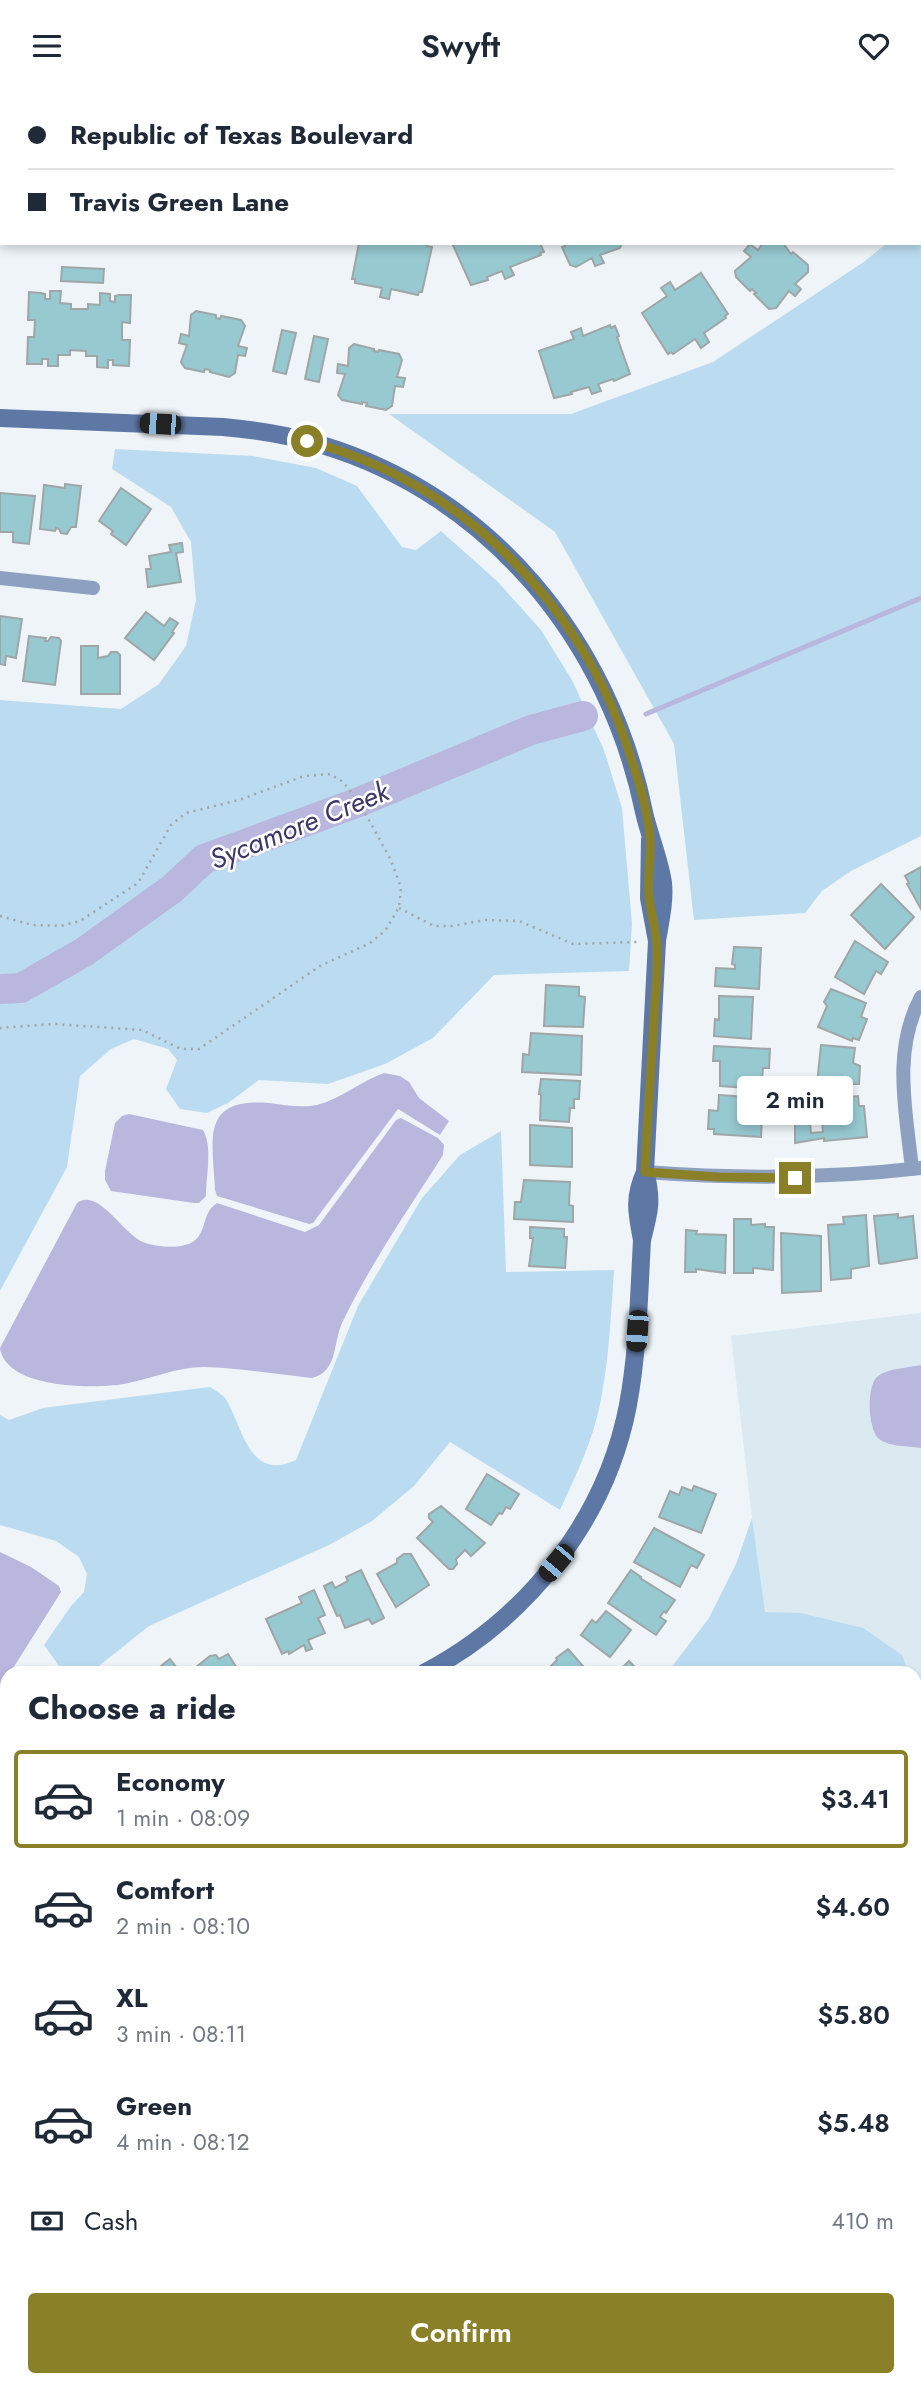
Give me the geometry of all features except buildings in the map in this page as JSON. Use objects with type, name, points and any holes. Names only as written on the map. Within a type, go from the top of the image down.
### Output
[{"type":"street","points":[[0,418],[199,425],[258,430],[303,439],[355,456],[424,489],[469,520],[501,548],[549,601],[575,639],[602,687],[635,769],[650,839],[649,889],[657,941],[645,1172],[637,1191],[636,1205],[642,1240],[635,1354],[628,1408],[612,1464],[589,1513],[556,1563],[518,1605],[477,1641],[436,1666]]},
{"type":"street","points":[[0,578],[93,588]]},
{"type":"street","points":[[645,1172],[718,1177],[816,1178],[916,1168],[902,1067],[908,1028],[921,997]]},
{"type":"path","points":[[0,916],[32,925],[61,926],[80,921],[138,883],[171,825],[186,813],[239,800],[304,776],[330,774],[343,782],[359,802],[391,860],[401,888],[399,907],[385,931],[370,943],[320,966],[199,1049],[181,1049],[142,1030],[54,1024],[0,1028]]},
{"type":"path","points":[[399,907],[434,926],[453,926],[485,919],[519,921],[573,944],[638,942]]},
{"type":"shaded area","points":[[885,245],[921,245],[921,836],[851,871],[822,891],[805,913],[694,920],[674,744],[555,532],[389,414],[571,414],[713,362],[865,261]]},
{"type":"shaded area","points":[[115,449],[253,456],[316,468],[357,486],[402,547],[416,550],[441,531],[497,581],[541,630],[572,680],[604,750],[622,808],[632,924],[629,971],[494,975],[433,1038],[385,1064],[328,1084],[259,1080],[228,1103],[207,1113],[180,1109],[166,1089],[177,1060],[168,1049],[134,1039],[111,1049],[80,1076],[67,1167],[0,1291],[0,700],[121,709],[159,684],[186,646],[196,600],[191,542],[171,507],[112,469]]},
{"type":"shaded area","points":[[384,1073],[400,1076],[409,1082],[419,1098],[449,1121],[440,1135],[398,1109],[313,1223],[217,1196],[213,1155],[215,1126],[221,1115],[231,1107],[246,1103],[317,1105]]},
{"type":"shaded area","points":[[129,1114],[203,1130],[208,1145],[208,1162],[206,1196],[199,1203],[111,1191],[105,1180],[105,1171],[115,1123],[122,1116]]},
{"type":"shaded area","points":[[401,1118],[438,1138],[444,1145],[443,1155],[366,1278],[343,1321],[331,1363],[321,1374],[312,1378],[204,1367],[174,1371],[124,1384],[73,1386],[34,1379],[18,1372],[6,1362],[0,1348],[77,1203],[93,1201],[135,1237],[162,1246],[181,1246],[197,1239],[211,1208],[217,1203],[305,1232],[319,1225],[396,1120]]},
{"type":"shaded area","points":[[501,1131],[506,1272],[614,1270],[608,1354],[597,1418],[560,1510],[450,1442],[414,1486],[372,1521],[329,1545],[149,1626],[99,1666],[59,1666],[44,1645],[84,1592],[87,1574],[79,1557],[56,1541],[0,1525],[0,1415],[9,1420],[43,1408],[210,1387],[226,1399],[244,1438],[258,1458],[268,1464],[280,1465],[296,1460],[358,1306],[422,1198],[460,1155]]},
{"type":"shaded area","points":[[921,1313],[921,1666],[772,1666],[731,1336]]},
{"type":"shaded area","points":[[921,1365],[921,1448],[892,1445],[882,1441],[875,1433],[870,1416],[870,1397],[874,1381],[888,1371]]},
{"type":"shaded area","points":[[752,1518],[765,1612],[801,1613],[863,1628],[902,1655],[906,1666],[672,1666],[709,1618],[736,1564]]},
{"type":"shaded area","points":[[0,1552],[31,1567],[59,1586],[61,1592],[14,1666],[0,1666]]},
{"type":"waterway","name":"Sycamore Creek","points":[[646,714],[921,598]]},
{"type":"waterway","name":"Sycamore Creek","points":[[0,989],[21,988],[84,952],[172,889],[204,859],[359,802],[531,730],[583,716]]},
{"type":"route","points":[[307,441],[355,456],[403,478],[424,489],[484,533],[517,564],[549,601],[589,662],[614,710],[635,769],[650,839],[649,898],[657,941],[645,1172],[795,1178]]}]
